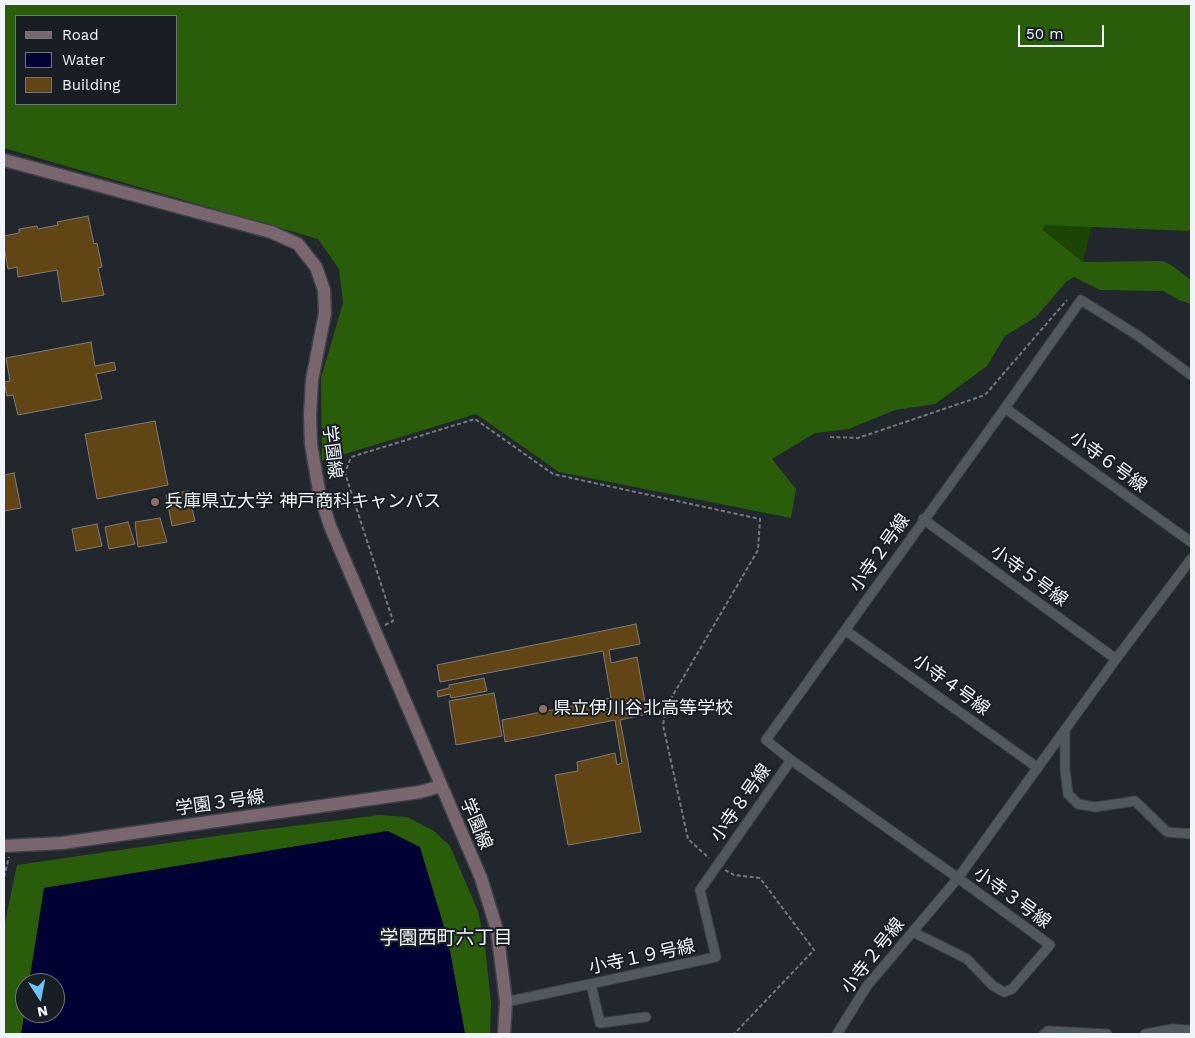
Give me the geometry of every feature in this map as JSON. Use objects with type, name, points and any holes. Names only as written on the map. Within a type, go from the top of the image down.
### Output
[{"type":"street","name":"学園線","points":[[4,160],[271,232],[298,244],[316,267],[324,290],[325,313],[312,380],[310,415],[311,444],[319,491],[330,526],[481,878],[497,930],[506,1002],[504,1034]]},
{"type":"street","points":[[1081,300],[1137,335],[1191,375]]},
{"type":"street","name":"小寺２号線","points":[[958,878],[791,760],[766,740],[1081,300]]},
{"type":"street","name":"小寺６号線","points":[[1005,408],[1191,542]]},
{"type":"street","name":"小寺５号線","points":[[923,520],[1116,659]]},
{"type":"street","name":"小寺２号線","points":[[837,1034],[867,986],[958,878],[1116,659],[1191,559]]},
{"type":"street","name":"小寺４号線","points":[[846,630],[1038,768]]},
{"type":"street","points":[[1065,730],[1065,770],[1068,794],[1078,804],[1095,807],[1135,801],[1167,832],[1191,834]]},
{"type":"street","name":"小寺８号線","points":[[717,865],[791,760]]},
{"type":"street","name":"学園３号線","points":[[8,846],[62,843],[410,794],[441,786]]},
{"type":"street","name":"小寺１９号線","points":[[506,1002],[716,958],[700,890],[717,865]]},
{"type":"street","name":"小寺３号線","points":[[913,932],[967,959],[993,986],[1004,992],[1012,989],[1050,945],[958,878]]},
{"type":"street","points":[[591,984],[600,1023],[646,1017]]},
{"type":"street","points":[[1145,1034],[1172,1029],[1191,1030]]},
{"type":"street","points":[[1044,1034],[1048,1031],[1107,1034]]},
{"type":"path","points":[[830,437],[858,438],[985,395],[1072,295],[1081,300]]},
{"type":"path","points":[[375,631],[393,621],[345,473],[350,457],[475,419],[553,474],[760,519],[758,550],[666,707],[663,725],[688,839],[717,865],[734,875],[760,878],[814,950],[734,1034]]},
{"type":"path","points":[[4,877],[8,846]]},
{"type":"green space","points":[[4,4],[1191,4],[1191,231],[1045,225],[1043,230],[1083,262],[1163,261],[1171,265],[1191,280],[1191,304],[1163,291],[1100,290],[1074,277],[1066,282],[1036,317],[1005,336],[987,366],[935,404],[895,410],[849,429],[815,433],[772,459],[796,489],[791,518],[559,472],[476,414],[322,461],[321,378],[343,303],[339,269],[318,239],[4,148]]},
{"type":"green space","points":[[1045,225],[1092,226],[1083,262],[1043,230]]},
{"type":"green space","points":[[380,815],[407,817],[434,831],[450,846],[478,911],[485,946],[491,1002],[490,1034],[465,1034],[448,940],[388,831],[45,888],[31,973],[15,973],[15,1023],[23,1023],[21,1034],[4,1034],[4,927],[17,865],[230,834]]},
{"type":"water","points":[[388,831],[420,847],[448,940],[465,1034],[21,1034],[23,1023],[65,1023],[65,973],[31,973],[44,888]]},
{"type":"building","points":[[88,216],[94,244],[97,243],[102,267],[98,268],[104,295],[62,302],[57,270],[18,277],[17,267],[8,269],[4,236],[19,233],[19,229],[37,226],[38,229],[58,225],[57,222]]},
{"type":"building","points":[[91,342],[95,366],[114,362],[116,370],[96,374],[102,399],[18,415],[13,395],[7,396],[4,382],[10,381],[6,358]]},
{"type":"building","points":[[155,421],[168,485],[97,499],[85,434]]},
{"type":"building","points":[[14,473],[21,508],[4,511],[4,475]]},
{"type":"building","points":[[188,491],[195,521],[172,526],[166,495]]},
{"type":"building","points":[[160,518],[167,542],[138,547],[135,522]]},
{"type":"building","points":[[128,522],[135,544],[109,549],[105,527]]},
{"type":"building","points":[[97,524],[102,546],[76,551],[72,529]]},
{"type":"building","points":[[636,624],[640,644],[609,650],[611,663],[637,657],[647,714],[620,720],[641,832],[568,845],[555,775],[578,771],[577,762],[615,753],[617,765],[622,763],[615,720],[505,742],[502,720],[611,698],[603,651],[440,682],[437,665]]},
{"type":"building","points":[[484,678],[487,691],[451,698],[450,694],[438,697],[437,691],[449,688],[449,685]]},
{"type":"building","points":[[494,693],[502,736],[456,745],[449,701]]},
{"type":"place","name":"兵庫県立大学 神戸商科キャンパス","points":[[155,502]]},
{"type":"place","name":"県立伊川谷北高等学校","points":[[543,709]]},
{"type":"district","name":"学園西町六丁目","points":[[446,938]]}]
